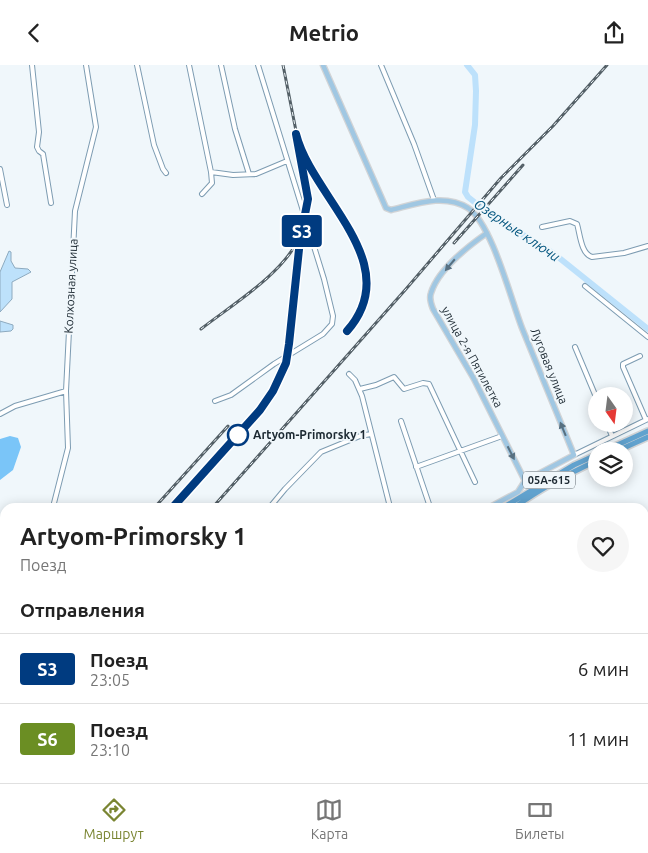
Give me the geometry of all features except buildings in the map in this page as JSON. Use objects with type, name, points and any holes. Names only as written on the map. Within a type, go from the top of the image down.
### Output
[{"type":"highway","points":[[624,442],[648,431]]},
{"type":"highway","points":[[633,444],[648,437]]},
{"type":"highway","name":"05А-615","points":[[511,503],[588,459]]},
{"type":"highway","name":"05А-615","points":[[521,503],[551,484],[588,465]]},
{"type":"main road","points":[[323,65],[386,208],[391,210],[434,200],[450,201],[467,207],[479,218],[487,233]]},
{"type":"main road","name":"улица 2-я Пятилетка","points":[[487,233],[461,252],[446,269],[431,293],[430,300],[433,309],[474,379],[525,481]]},
{"type":"main road","name":"Луговая улица","points":[[487,233],[521,326],[574,455]]},
{"type":"main road","points":[[497,503],[518,492],[525,481],[574,455]]},
{"type":"street","points":[[32,65],[39,132],[37,147],[39,151],[44,153],[50,203]]},
{"type":"street","name":"Колхозная улица","points":[[54,503],[68,448],[66,391],[75,211],[96,127],[86,65]]},
{"type":"street","points":[[137,65],[154,145],[166,173]]},
{"type":"street","points":[[189,65],[211,172],[212,183],[202,194]]},
{"type":"street","points":[[221,65],[235,129],[249,174]]},
{"type":"street","points":[[215,401],[232,395],[274,364],[323,334],[333,321],[334,313],[258,65]]},
{"type":"street","points":[[381,65],[434,200]]},
{"type":"street","points":[[211,172],[233,175],[256,173],[287,161]]},
{"type":"street","points":[[0,169],[7,205]]},
{"type":"street","points":[[542,227],[574,221],[577,224],[584,251],[588,257],[624,253],[648,246]]},
{"type":"street","points":[[585,286],[648,337]]},
{"type":"street","points":[[576,347],[592,387]]},
{"type":"street","points":[[574,455],[647,420],[623,367],[626,361],[640,356]]},
{"type":"street","points":[[350,374],[360,389],[389,503]]},
{"type":"street","points":[[360,389],[376,385],[394,377],[404,389],[429,383],[475,482]]},
{"type":"street","points":[[0,414],[15,406],[66,391]]},
{"type":"street","points":[[401,421],[429,503]]},
{"type":"street","points":[[273,503],[321,452],[360,436],[371,434]]},
{"type":"street","points":[[416,467],[502,436]]},
{"type":"shaded area","points":[[9,251],[11,252],[11,261],[15,268],[28,269],[31,272],[12,282],[12,299],[0,312],[0,272]]},
{"type":"shaded area","points":[[0,321],[13,325],[13,329],[0,332]]},
{"type":"shaded area","points":[[10,436],[18,438],[21,447],[13,470],[0,480],[0,439]]},
{"type":"waterway","name":"Озерные ключи","points":[[467,65],[475,75],[476,91],[475,125],[465,192],[468,197],[492,216],[553,253],[648,329]]},
{"type":"railway","points":[[283,65],[298,141]]},
{"type":"railway","points":[[217,503],[406,289],[501,178],[553,126],[607,65]]},
{"type":"railway","points":[[177,503],[260,410],[273,391],[285,365],[289,346],[300,244],[308,201],[296,134]]},
{"type":"railway","points":[[304,157],[343,219],[364,263],[366,285],[361,308],[347,331]]},
{"type":"railway","points":[[454,243],[523,165]]},
{"type":"railway","points":[[201,329],[255,289],[280,265],[299,239]]},
{"type":"railway","points":[[159,503],[228,426]]},
{"type":"train","name":"S3","points":[[177,503],[260,410],[273,391],[286,363],[300,240],[308,199],[296,134],[307,162],[350,229],[358,244],[363,260],[366,284],[364,300],[358,316],[347,331]]},
{"type":"place","name":"Artyom-Primorsky 1","points":[[238,435]]}]
